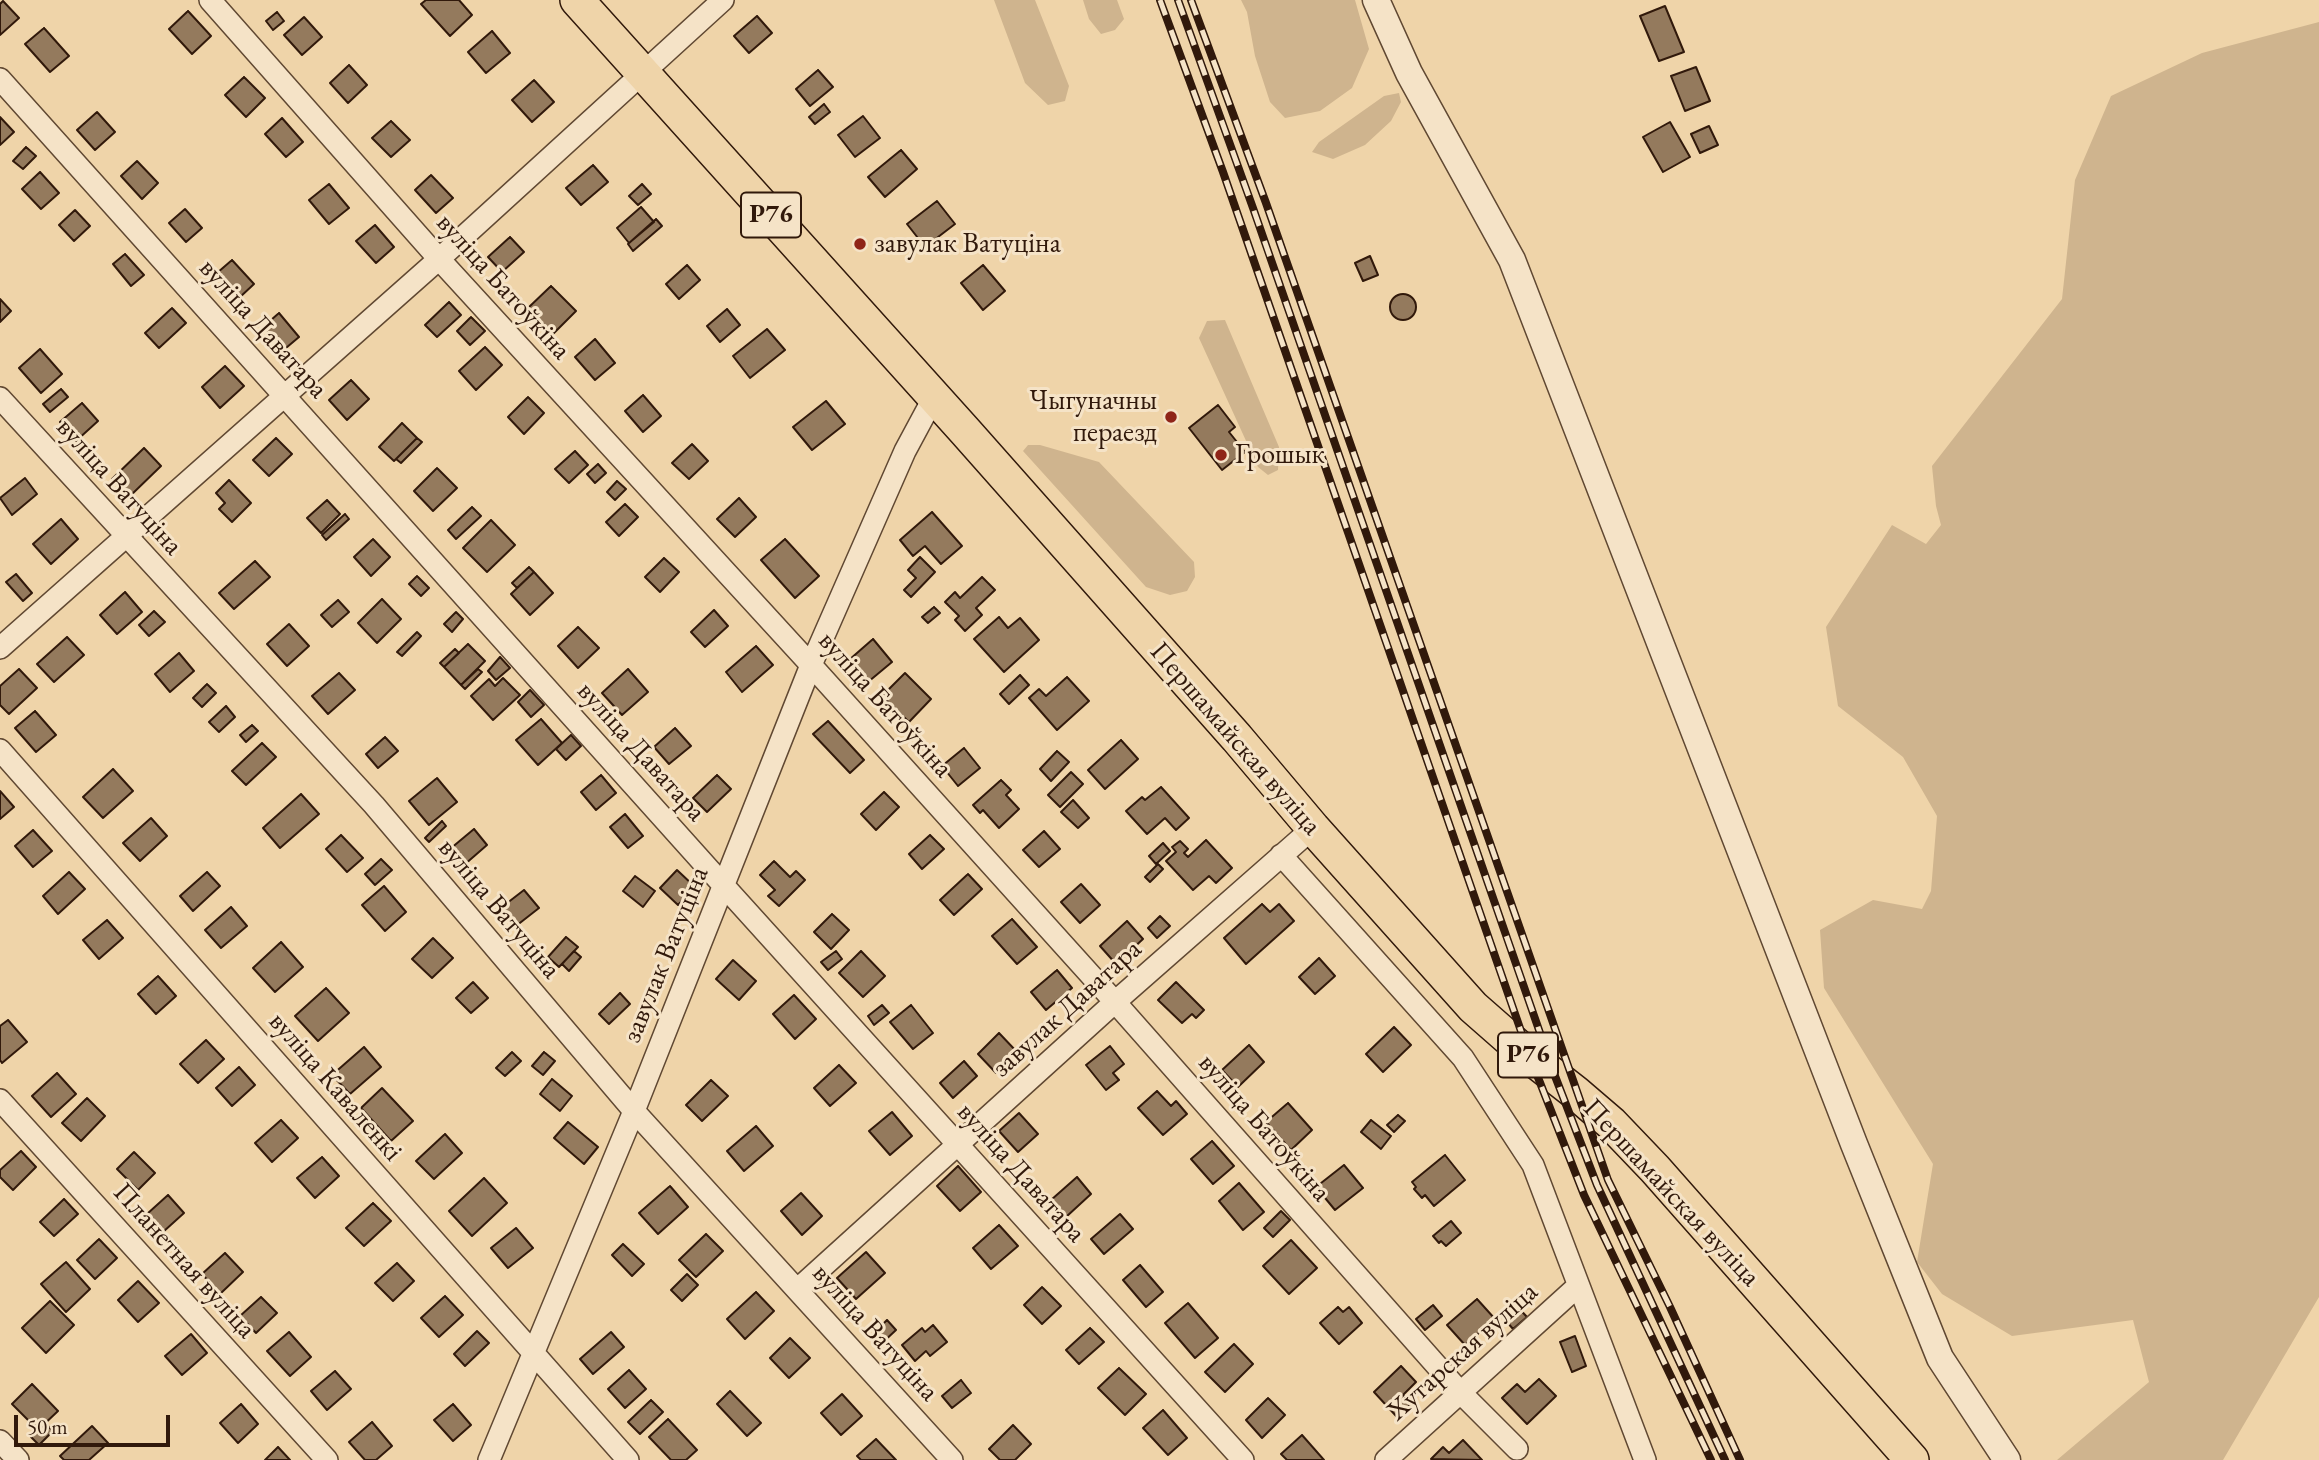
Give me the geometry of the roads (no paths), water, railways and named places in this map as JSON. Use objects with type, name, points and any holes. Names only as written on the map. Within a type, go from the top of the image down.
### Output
[{"type":"main road","name":"Першамайская вуліца","points":[[577,0],[934,397],[1472,1007],[1576,1093],[1655,1168],[1912,1460]]},
{"type":"street","name":"вуліца Батоўкіна","points":[[210,0],[439,259],[1115,1002],[1460,1392],[1517,1449]]},
{"type":"street","points":[[0,648],[439,259],[723,0]]},
{"type":"street","points":[[1376,0],[1409,73],[1512,260],[1854,1144],[1940,1358],[2007,1460]]},
{"type":"street","name":"вуліца Даватара","points":[[0,79],[1243,1460]]},
{"type":"street","name":"завулак Ватуціна","points":[[489,1460],[634,1111],[811,665],[905,452],[934,397]]},
{"type":"street","name":"вуліца Ватуціна","points":[[0,398],[374,805],[634,1111],[952,1460]]},
{"type":"street","name":"вуліца Каваленкі","points":[[0,750],[628,1460]]},
{"type":"street","name":"завулак Даватара","points":[[798,1289],[1115,1002],[1313,828]]},
{"type":"street","points":[[1281,855],[1464,1058],[1533,1165],[1646,1460]]},
{"type":"street","name":"Планетная вуліца","points":[[0,1100],[327,1460]]},
{"type":"street","name":"Хутарская вуліца","points":[[1386,1460],[1578,1286]]},
{"type":"street","points":[[0,1441],[18,1460]]},
{"type":"railway","points":[[1160,0],[1223,172],[1530,1057],[1584,1195],[1711,1460]]},
{"type":"railway","points":[[1178,0],[1555,1076],[1597,1185],[1725,1460]]},
{"type":"railway","points":[[1191,0],[1266,203],[1608,1180],[1740,1460]]},
{"type":"place","name":"завулак Ватуціна","points":[[860,244]]},
{"type":"place","name":"Чыгуначны пераезд","points":[[1171,417]]},
{"type":"place","name":"Грошык","points":[[1221,455]]}]
